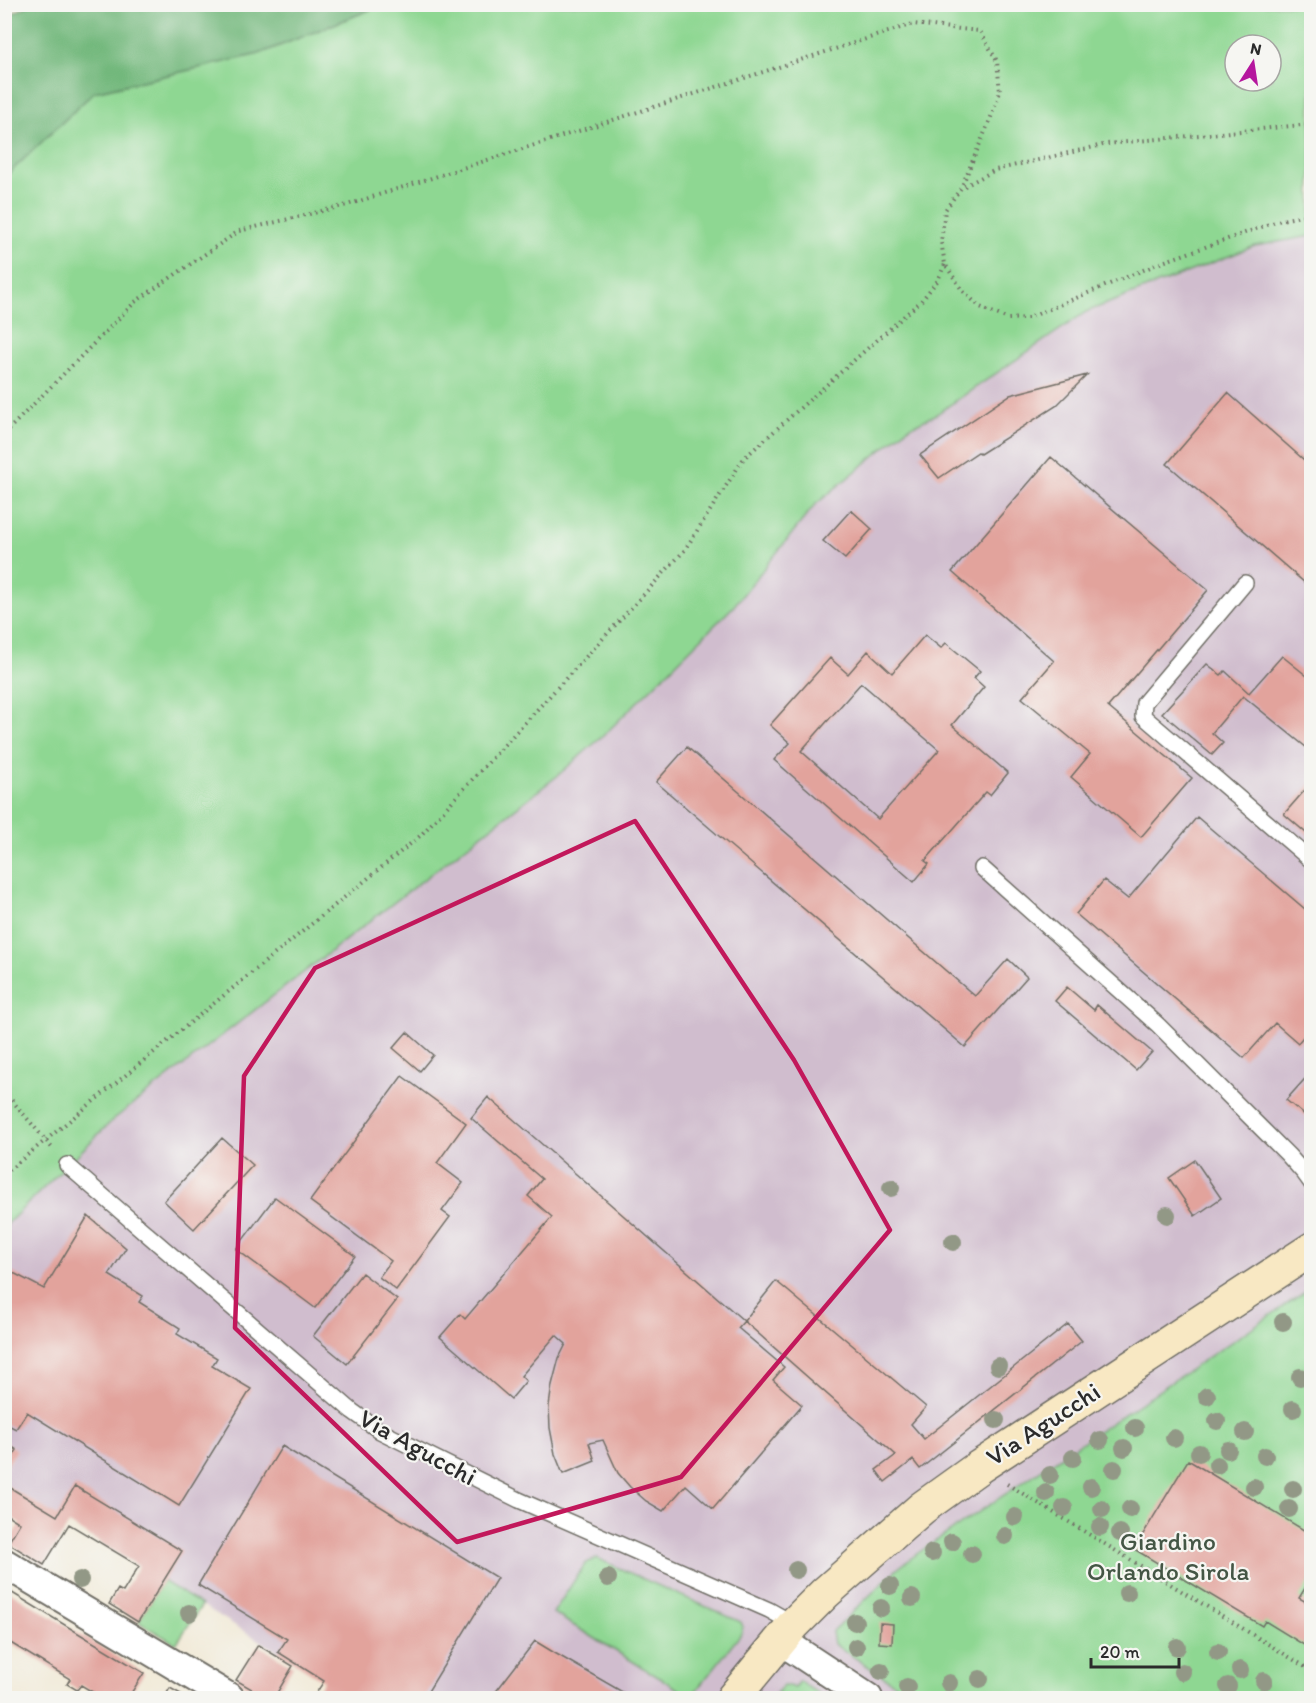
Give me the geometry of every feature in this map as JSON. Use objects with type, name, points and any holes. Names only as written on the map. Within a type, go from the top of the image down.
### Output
[{"type":"street","name":"Via Agucchi","points":[[733,1698],[787,1632],[825,1593],[922,1508],[969,1474],[1311,1249]]},
{"type":"street","points":[[4,1563],[230,1698]]},
{"type":"street","name":"Via Agucchi","points":[[787,1632],[868,1698]]},
{"type":"lane","points":[[1245,583],[1144,703],[1143,716],[1311,861]]},
{"type":"lane","points":[[982,868],[1182,1048],[1288,1155],[1311,1184]]},
{"type":"lane","name":"Via Agucchi","points":[[67,1165],[343,1404],[380,1431],[519,1500],[769,1610],[787,1632]]},
{"type":"path","points":[[4,434],[135,302],[239,231],[347,205],[913,24],[980,31],[997,61],[1000,92],[961,188],[945,210],[941,242],[945,264],[962,290],[981,307],[1008,319],[1028,318],[1160,263],[1281,220],[1311,214]]},
{"type":"path","points":[[961,188],[995,170],[1107,144],[1311,124]]},
{"type":"path","points":[[4,1174],[420,836],[684,551],[744,458],[921,301],[938,280],[945,264]]},
{"type":"path","points":[[4,1091],[46,1139]]},
{"type":"path","points":[[1007,1484],[1311,1671]]},
{"type":"highlighted area","points":[[635,821],[794,1060],[890,1230],[681,1477],[457,1542],[235,1328],[244,1076],[315,968]]},
{"type":"shaded area","points":[[1311,236],[1311,1288],[918,1553],[897,1569],[832,1632],[834,1644],[916,1698],[353,1698],[5,1484],[5,1470],[17,1450],[5,1442],[4,1229],[7,1223],[114,1119],[556,777],[604,735],[733,607],[815,505],[908,428],[935,415],[1086,312],[1255,246]]},
{"type":"green space","points":[[31,4],[382,5],[259,54],[94,92],[5,177],[5,17]]},
{"type":"green space","points":[[382,5],[1311,5],[1311,236],[1255,246],[1086,312],[935,415],[908,428],[815,505],[733,607],[604,735],[556,777],[114,1119],[8,1223],[5,1229],[5,177],[94,92],[259,54]]},
{"type":"green space","name":"Giardino Orlando Sirola","points":[[1311,1288],[1311,1698],[916,1698],[834,1644],[832,1632],[897,1569],[918,1553]]},
{"type":"green space","points":[[596,1558],[741,1622],[743,1627],[741,1634],[691,1697],[553,1613],[585,1564]]},
{"type":"green space","points":[[163,1581],[202,1605],[176,1644],[138,1622]]},
{"type":"green space","points":[[799,1681],[822,1696],[820,1698],[785,1698],[776,1693],[783,1686],[794,1688]]},
{"type":"building","points":[[1087,375],[1056,406],[939,478],[920,455],[1010,395]]},
{"type":"building","points":[[1228,393],[1312,467],[1312,589],[1167,464]]},
{"type":"building","points":[[1051,457],[1208,590],[1108,707],[1192,778],[1141,837],[1071,777],[1090,754],[1022,698],[1054,661],[952,572]]},
{"type":"building","points":[[851,510],[872,529],[845,559],[823,541]]},
{"type":"building","points":[[925,635],[941,648],[946,643],[980,671],[974,678],[984,687],[952,725],[1008,773],[990,795],[986,792],[925,861],[929,864],[914,882],[774,760],[790,743],[770,725],[830,658],[848,674],[868,651],[892,673]],"holes":[[[861,683],[939,750],[878,819],[801,751]]]},
{"type":"building","points":[[1282,656],[1312,680],[1312,752],[1243,696],[1212,733],[1223,743],[1212,755],[1162,713],[1207,664],[1221,675],[1225,671],[1249,693]]},
{"type":"building","points":[[687,747],[975,996],[1008,959],[1027,977],[965,1047],[656,782]]},
{"type":"building","points":[[1312,782],[1312,838],[1284,814]]},
{"type":"building","points":[[1197,817],[1312,915],[1312,1026],[1298,1043],[1275,1023],[1244,1058],[1076,914],[1104,880],[1128,899]]},
{"type":"building","points":[[1067,987],[1094,1010],[1097,1005],[1152,1052],[1136,1070],[1055,1001]]},
{"type":"building","points":[[407,1032],[433,1055],[420,1071],[393,1048]]},
{"type":"building","points":[[1312,1071],[1312,1121],[1286,1100]]},
{"type":"building","points":[[402,1076],[466,1123],[437,1163],[463,1183],[442,1211],[450,1217],[396,1290],[379,1277],[391,1261],[310,1201]]},
{"type":"building","points":[[488,1097],[744,1321],[738,1328],[784,1367],[773,1380],[802,1405],[713,1509],[686,1485],[663,1511],[646,1501],[618,1473],[603,1440],[589,1443],[595,1461],[563,1474],[555,1454],[550,1428],[549,1406],[552,1385],[559,1358],[566,1344],[556,1335],[521,1376],[526,1381],[511,1399],[440,1337],[460,1314],[465,1319],[552,1217],[528,1196],[542,1179],[471,1118]]},
{"type":"building","points":[[222,1138],[253,1165],[194,1229],[164,1201]]},
{"type":"building","points":[[1195,1160],[1221,1198],[1195,1216],[1169,1178]]},
{"type":"building","points":[[275,1197],[355,1256],[315,1308],[236,1249]]},
{"type":"building","points":[[88,1216],[126,1248],[109,1275],[143,1296],[139,1302],[180,1328],[177,1334],[217,1358],[212,1366],[251,1389],[179,1506],[27,1412],[16,1429],[4,1423],[4,1268],[44,1289]]},
{"type":"building","points":[[362,1273],[397,1300],[347,1364],[313,1336]]},
{"type":"building","points":[[776,1281],[926,1407],[911,1424],[924,1439],[1068,1324],[1082,1341],[920,1469],[913,1460],[885,1482],[876,1470],[896,1455],[744,1321]]},
{"type":"building","points":[[4,1442],[17,1450],[4,1470]]},
{"type":"building","points":[[282,1446],[497,1578],[424,1698],[313,1698],[324,1681],[278,1652],[287,1639],[198,1585]]},
{"type":"building","points":[[1188,1460],[1312,1535],[1312,1580],[1299,1598],[1312,1605],[1312,1650],[1265,1621],[1262,1626],[1134,1549]]},
{"type":"building","points":[[4,1484],[57,1516],[75,1486],[182,1551],[138,1622],[109,1604],[118,1589],[123,1592],[139,1566],[69,1524],[44,1565],[8,1543],[20,1523],[4,1513]]},
{"type":"building","points":[[4,1588],[144,1673],[128,1698],[100,1698],[81,1685],[77,1690],[67,1684],[70,1679],[4,1639]]},
{"type":"building","points":[[880,1623],[893,1624],[892,1644],[879,1643]]},
{"type":"building","points":[[535,1641],[553,1652],[633,1698],[491,1698]]},
{"type":"building","points":[[258,1645],[293,1666],[274,1698],[267,1698],[236,1680]]},
{"type":"building","points":[[170,1688],[188,1698],[164,1698]]}]
